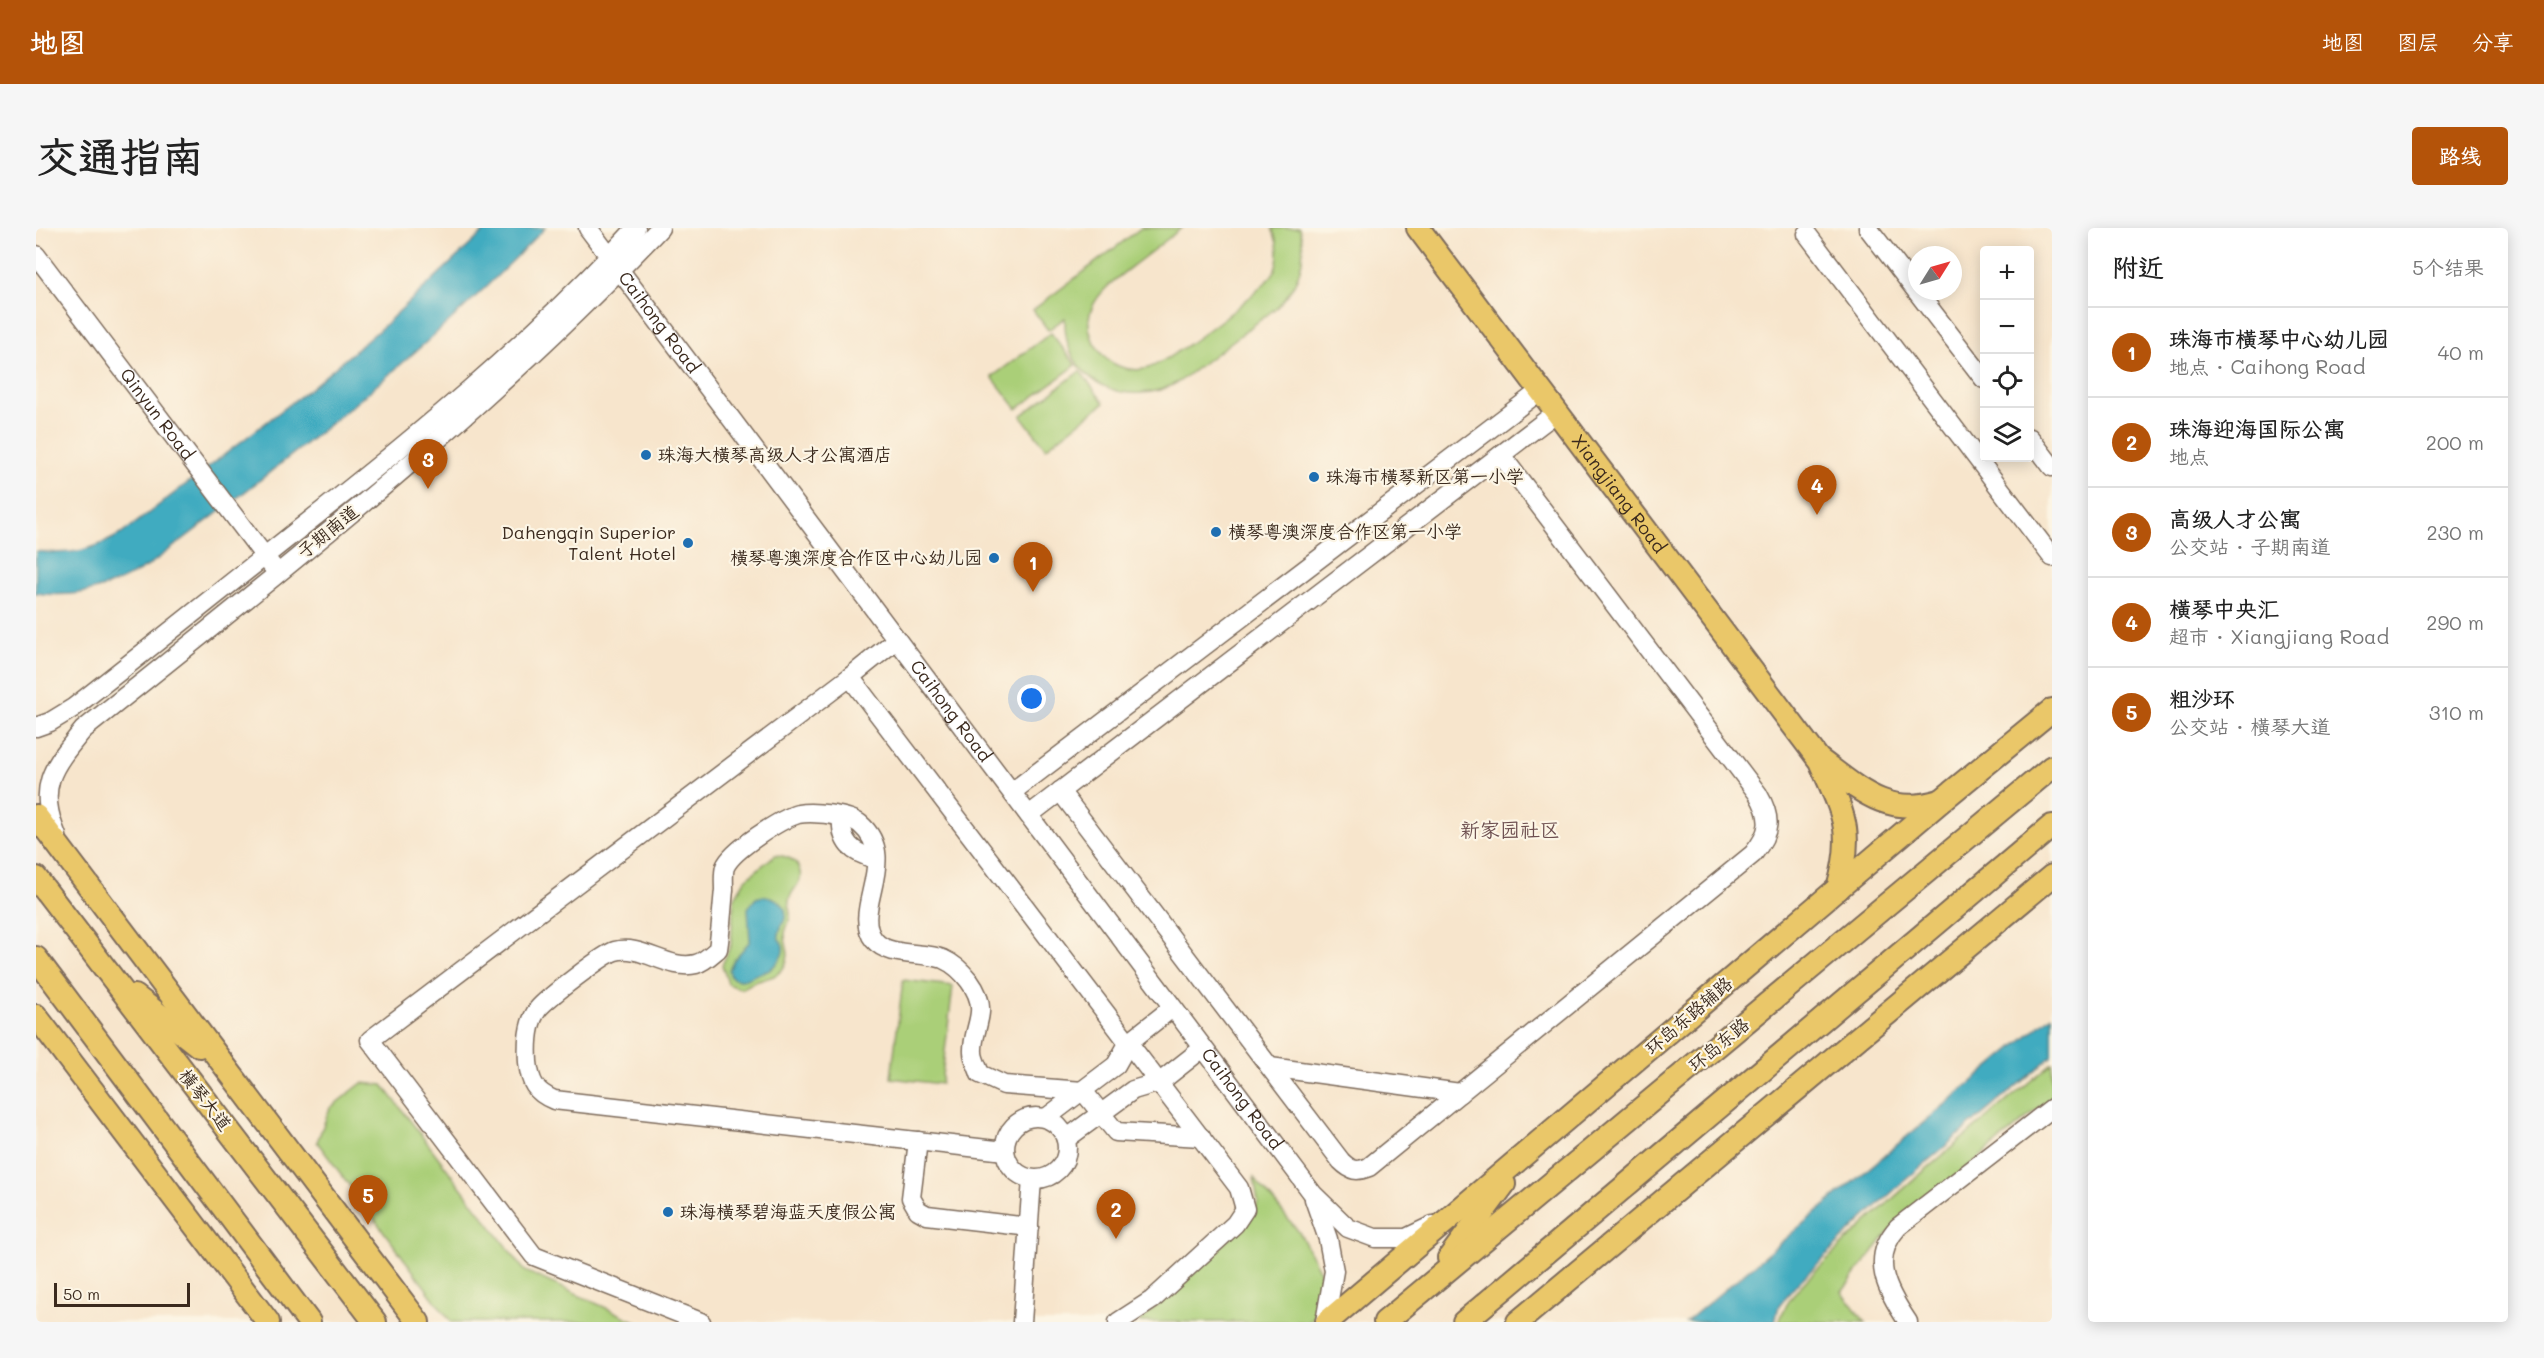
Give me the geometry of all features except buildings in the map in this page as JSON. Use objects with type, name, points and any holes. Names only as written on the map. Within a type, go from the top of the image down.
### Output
[{"type":"main road","name":"Xiangjiang Road","points":[[1418,228],[1820,761]]},
{"type":"main road","name":"环岛东路辅路","points":[[1326,1322],[1525,1156],[1941,801],[2052,710]]},
{"type":"main road","points":[[1820,761],[1863,793],[1888,804],[1915,806],[1941,801]]},
{"type":"main road","points":[[1820,761],[1840,808],[1847,834],[1846,862],[1838,889]]},
{"type":"main road","name":"环岛东路","points":[[1385,1322],[2052,766]]},
{"type":"main road","points":[[36,816],[418,1322]]},
{"type":"main road","points":[[1464,1322],[2052,826]]},
{"type":"main road","points":[[1518,1322],[2052,876]]},
{"type":"main road","name":"横琴大道","points":[[36,878],[375,1322]]},
{"type":"main road","points":[[36,958],[309,1322]]},
{"type":"main road","points":[[109,976],[225,1068]]},
{"type":"main road","points":[[36,1016],[268,1322]]},
{"type":"main road","points":[[52,1037],[163,1129]]},
{"type":"main road","points":[[1425,1289],[1525,1156]]},
{"type":"street","name":"Caihong Road","points":[[588,228],[1313,1194]]},
{"type":"street","name":"子期南道","points":[[63,851],[47,812],[47,788],[54,768],[62,755],[83,730],[456,425],[615,263],[636,228]]},
{"type":"street","name":"子期南道","points":[[36,728],[73,708],[381,465],[615,263],[660,228]]},
{"type":"street","points":[[1868,228],[1980,374]]},
{"type":"street","points":[[1807,234],[2052,557]]},
{"type":"street","name":"Qinyun Road","points":[[36,255],[277,573]]},
{"type":"street","points":[[1012,792],[1541,390]]},
{"type":"street","points":[[1029,815],[1557,412]]},
{"type":"street","points":[[2034,443],[2052,468]]},
{"type":"street","points":[[1060,791],[1341,1161],[1349,1169],[1359,1171],[1369,1167],[1753,854],[1764,841],[1768,825],[1766,808],[1758,794],[1501,455]]},
{"type":"street","points":[[701,1322],[534,1256],[370,1040],[896,640]]},
{"type":"street","points":[[850,677],[1239,1188],[1245,1209],[1235,1224],[1152,1300],[1118,1322]]},
{"type":"street","points":[[1005,1151],[554,1100],[540,1094],[529,1075],[527,1040],[537,1010],[615,951],[632,951],[678,964],[695,965],[706,959],[718,948],[725,867],[740,850],[784,820],[800,814],[842,817],[859,823],[874,840],[876,859],[866,924],[874,940],[887,948],[943,959],[962,973],[975,990],[981,1010],[972,1053],[980,1074],[1004,1085],[1083,1091],[1116,1132],[1201,1137]]},
{"type":"street","points":[[1046,1118],[1116,1065],[1129,1042],[1172,1008]]},
{"type":"street","points":[[1066,1139],[1133,1090],[1160,1082],[1203,1048]]},
{"type":"street","points":[[1270,1067],[1460,1093]]},
{"type":"street","points":[[1908,1322],[1897,1306],[1883,1273],[1883,1254],[1888,1238],[1898,1227],[2052,1108]]},
{"type":"street","points":[[1026,1118],[1046,1118],[1055,1122],[1066,1139],[1068,1149],[1060,1169],[1042,1179],[1032,1179],[1013,1170],[1007,1161],[1005,1140],[1017,1123],[1026,1118]]},
{"type":"street","points":[[918,1141],[911,1198],[918,1210],[927,1215],[1029,1227]]},
{"type":"street","points":[[1022,1322],[1032,1179]]},
{"type":"street","points":[[1313,1194],[1348,1228],[1375,1238],[1406,1238],[1449,1218]]},
{"type":"street","points":[[1313,1194],[1328,1239],[1334,1271],[1326,1322]]},
{"type":"green space","points":[[1141,228],[1182,228],[1113,281],[1095,301],[1090,312],[1089,324],[1092,338],[1100,352],[1114,364],[1126,368],[1144,369],[1171,356],[1234,310],[1267,281],[1274,272],[1278,255],[1272,228],[1299,228],[1302,239],[1302,261],[1296,282],[1276,308],[1180,381],[1160,390],[1140,393],[1120,392],[1102,385],[1086,374],[1074,359],[1067,340],[1065,318],[1048,330],[1033,310]]},
{"type":"green space","points":[[1051,333],[1076,365],[1017,409],[992,377]]},
{"type":"green space","points":[[1080,371],[1104,403],[1046,448],[1021,416]]},
{"type":"green space","points":[[775,855],[791,859],[797,864],[800,872],[800,880],[789,901],[790,917],[785,933],[787,961],[777,974],[741,989],[728,984],[722,965],[731,945],[734,899],[745,880]]},
{"type":"green space","points":[[903,980],[953,986],[941,1084],[891,1078]]},
{"type":"green space","points":[[2052,1063],[2052,1097],[1886,1235],[1842,1292],[1865,1322],[1779,1322],[1789,1302],[1802,1284],[1861,1227]]},
{"type":"green space","points":[[362,1083],[383,1085],[525,1271],[637,1322],[451,1322],[317,1142],[330,1108]]},
{"type":"green space","points":[[1254,1178],[1299,1232],[1323,1277],[1314,1318],[1308,1322],[1139,1322],[1251,1218],[1258,1202]]},
{"type":"water","points":[[488,228],[545,228],[403,363],[252,487],[148,566],[108,586],[94,590],[66,594],[36,593],[36,551],[60,553],[82,550],[103,543],[124,532],[312,387],[378,331]]},
{"type":"water","points":[[764,896],[778,900],[784,907],[785,916],[779,937],[783,947],[782,955],[768,971],[741,980],[736,979],[731,977],[729,970],[734,960],[750,941],[748,908],[756,898]]},
{"type":"water","points":[[2052,1015],[2052,1056],[1903,1182],[1862,1220],[1779,1305],[1775,1322],[1686,1322]]},
{"type":"place","name":"珠海大横琴高级人才公寓酒店","points":[[646,455]]},
{"type":"place","name":"珠海市横琴新区第一小学","points":[[1314,477]]},
{"type":"place","name":"高级人才公寓","points":[[428,489]]},
{"type":"place","name":"横琴中央汇","points":[[1817,515]]},
{"type":"place","name":"横琴粤澳深度合作区第一小学","points":[[1216,532]]},
{"type":"place","name":"Dahengqin Superior Talent Hotel","points":[[688,543]]},
{"type":"place","name":"横琴粤澳深度合作区中心幼儿园","points":[[994,558]]},
{"type":"place","name":"珠海市横琴中心幼儿园","points":[[1033,592]]},
{"type":"place","name":"珠海横琴碧海蓝天度假公寓","points":[[668,1212]]},
{"type":"place","name":"粗沙环","points":[[368,1225]]},
{"type":"place","name":"珠海迎海国际公寓","points":[[1116,1239]]},
{"type":"district","name":"新家园社区","points":[[1510,830]]}]
